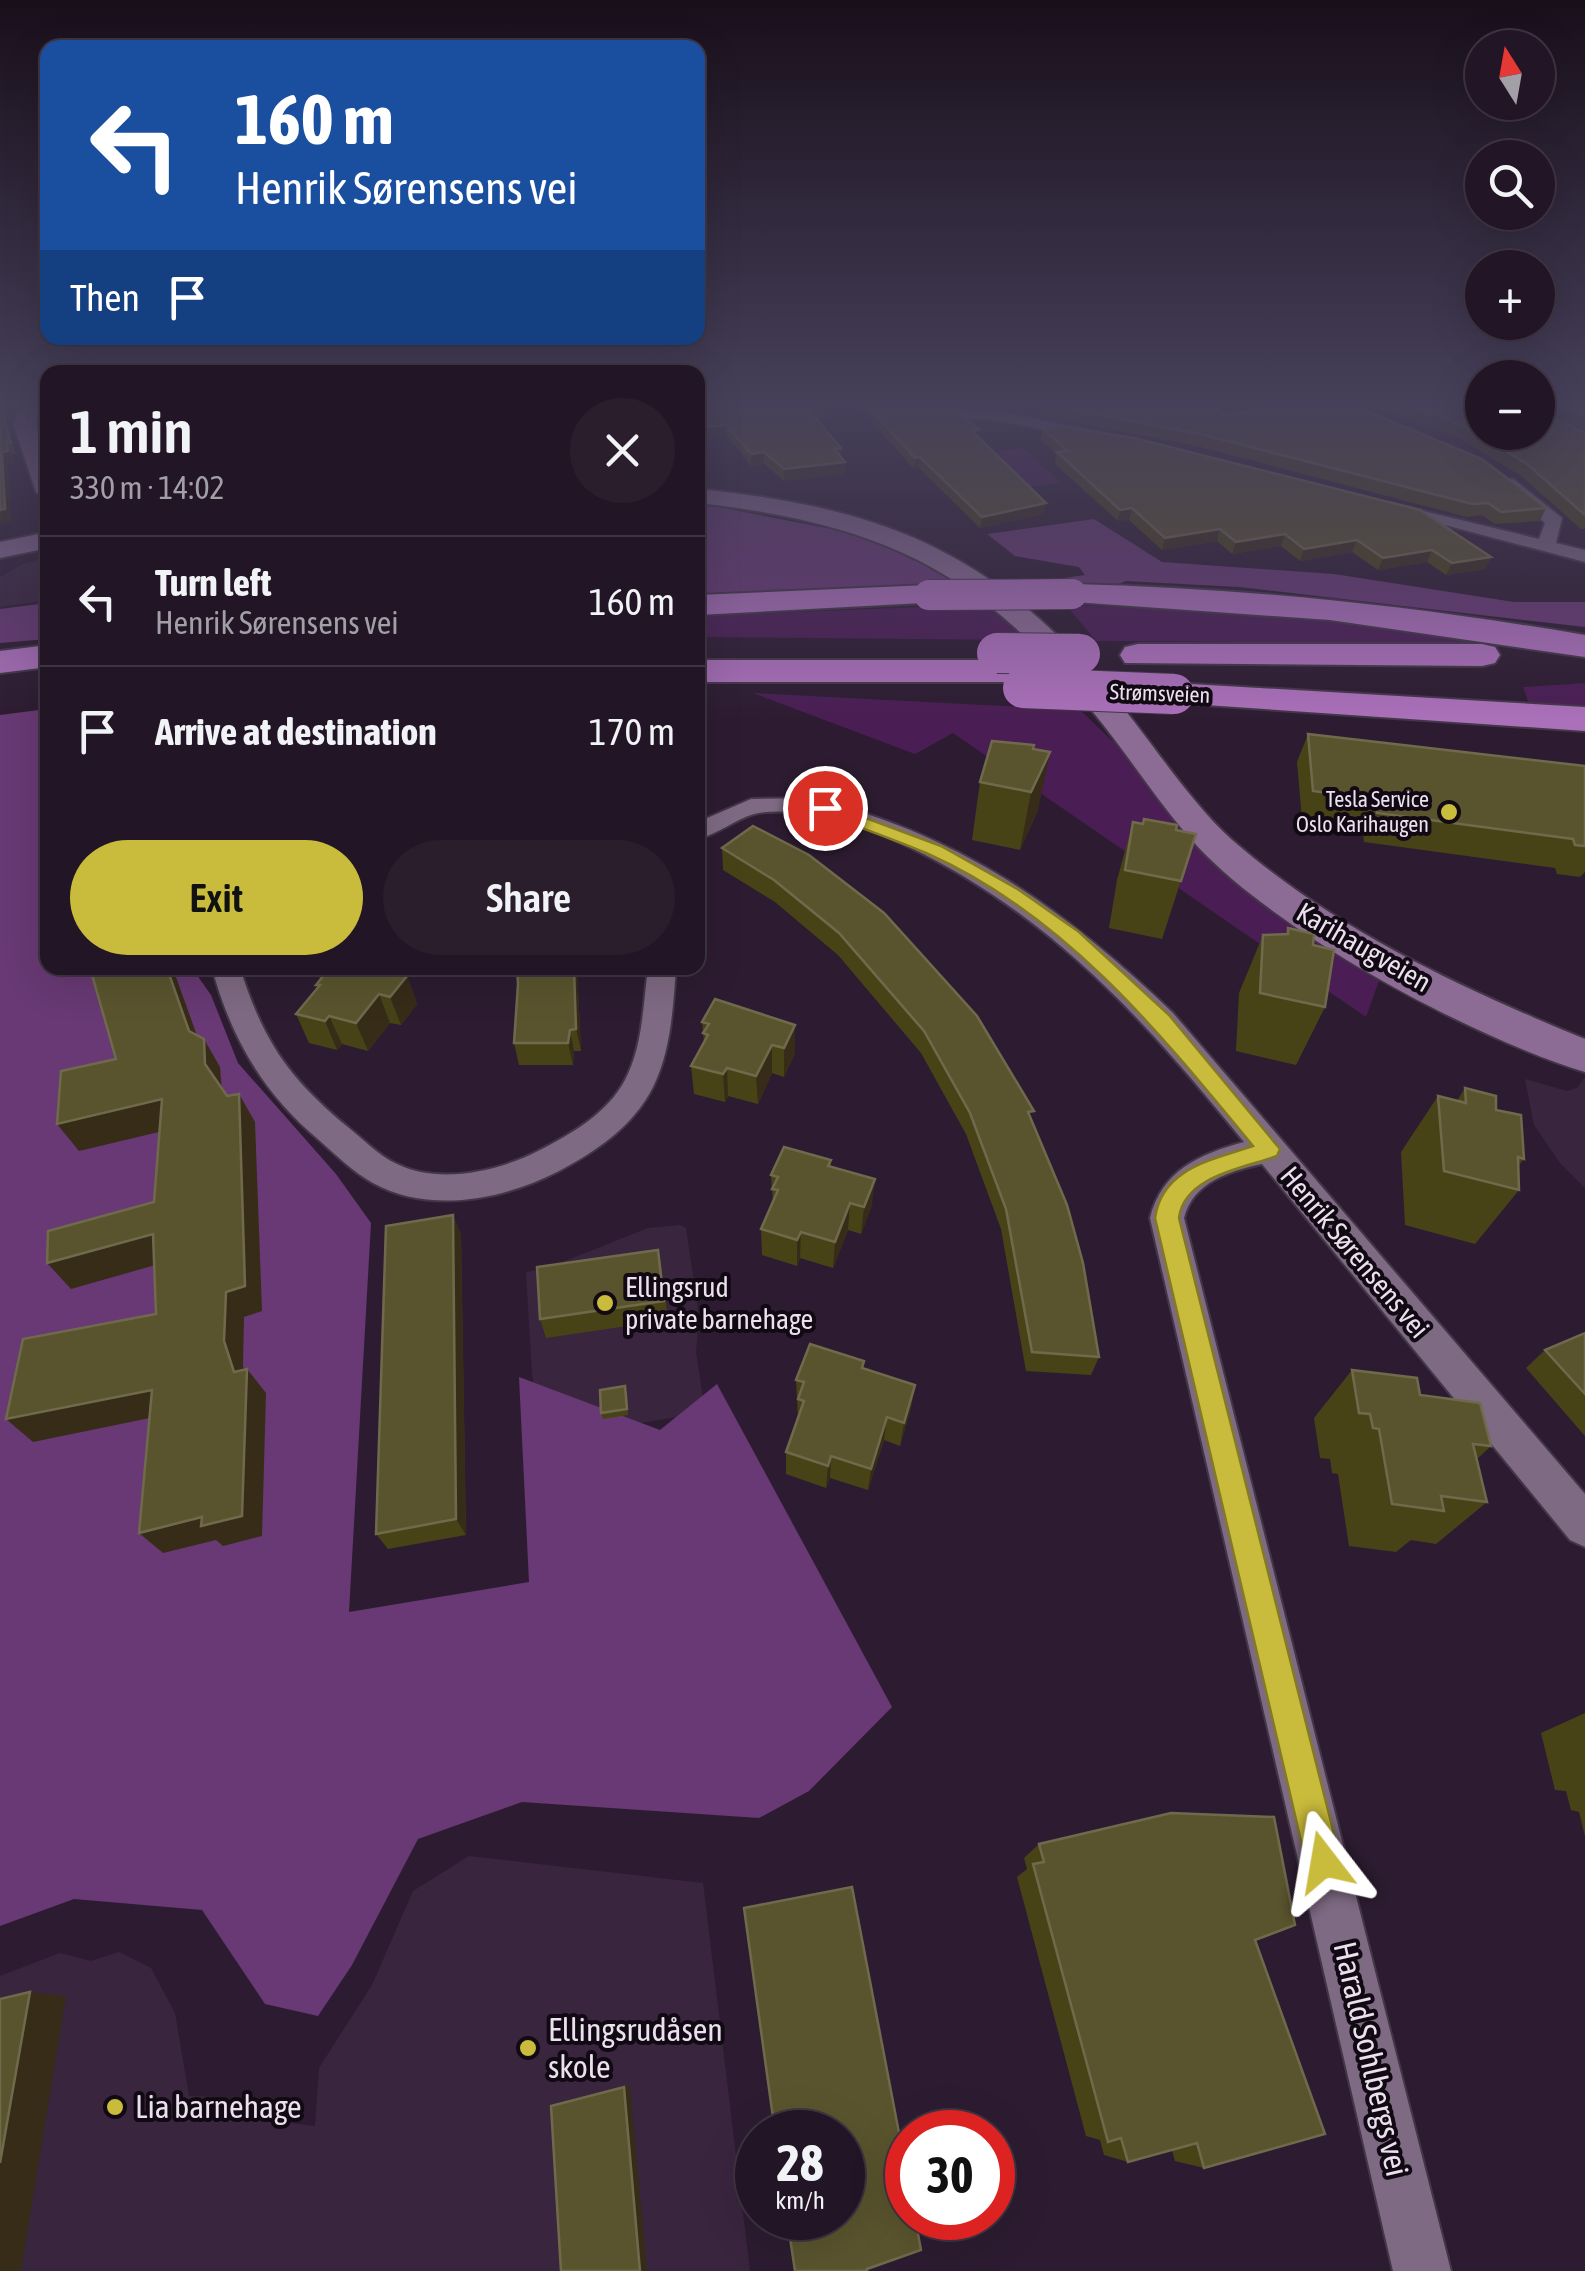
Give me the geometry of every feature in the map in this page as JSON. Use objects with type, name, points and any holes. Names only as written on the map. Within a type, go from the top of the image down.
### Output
[{"type":"highway","points":[[705,605],[929,596],[1169,597],[1373,614],[1584,659]]},
{"type":"highway","points":[[705,648],[1010,670],[1155,674],[1518,666],[1584,659]]},
{"type":"highway","name":"Strømsveien","points":[[705,671],[1010,670],[1155,674],[1585,719]]},
{"type":"main road","name":"Karihaugveien","points":[[792,510],[842,521],[914,547],[969,576],[1041,633],[1176,792],[1196,826],[1218,847],[1314,920],[1470,1006],[1585,1056]]},
{"type":"main road","points":[[0,550],[40,542]]},
{"type":"main road","name":"Karihaugveien","points":[[1176,792],[1294,888],[1377,942],[1478,995],[1585,1041]]},
{"type":"street","points":[[1398,510],[1585,556]]},
{"type":"street","points":[[1543,510],[1552,517],[1556,528],[1545,547]]},
{"type":"street","name":"Henrik Sørensens vei","points":[[705,828],[744,808],[800,804],[882,827],[975,871],[1043,915],[1122,980],[1585,1526]]},
{"type":"street","points":[[228,975],[250,1043],[292,1097],[375,1167],[396,1178],[456,1187],[514,1177],[577,1145],[614,1116],[644,1074],[655,1030],[661,975]]},
{"type":"street","name":"Harald Sohlbergs vei","points":[[1269,1149],[1189,1178],[1169,1204],[1167,1218],[1422,2271]]},
{"type":"shaded area","points":[[705,510],[734,510],[888,540],[979,586],[705,597]]},
{"type":"shaded area","points":[[1094,519],[1162,562],[1334,574],[1514,602],[1585,602],[1585,627],[1239,587],[1126,581],[1108,588],[1051,585],[1057,579],[1085,575],[1079,567],[1015,556],[987,534]]},
{"type":"shaded area","points":[[40,559],[40,601],[0,607],[0,577]]},
{"type":"shaded area","points":[[40,604],[40,640],[0,643],[0,609]]},
{"type":"shaded area","points":[[998,604],[1027,640],[705,637],[705,616]]},
{"type":"shaded area","points":[[1066,605],[1339,621],[1501,644],[1096,641]]},
{"type":"shaded area","points":[[1585,683],[1585,710],[1529,704],[1523,687]]},
{"type":"shaded area","points":[[753,693],[1080,710],[1306,926],[1380,978],[1366,1017],[953,733],[915,754]]},
{"type":"shaded area","points":[[40,710],[40,975],[197,975],[211,995],[238,1063],[336,1174],[371,1223],[349,1612],[529,1582],[519,1377],[660,1430],[717,1384],[892,1707],[809,1791],[759,1818],[522,1802],[418,1839],[352,1965],[318,2016],[265,2004],[202,1910],[74,1899],[0,1926],[0,715]]},
{"type":"shaded area","points":[[1585,1077],[1585,1188],[1560,1163],[1534,1125],[1525,1079],[1567,1091],[1577,1088]]},
{"type":"shaded area","points":[[648,1228],[686,1228],[699,1317],[696,1352],[705,1412],[543,1440],[532,1374],[526,1272],[550,1267]]},
{"type":"shaded area","name":"Ellingsrudåsen skole","points":[[469,1856],[703,1883],[735,2147],[735,2240],[746,2240],[750,2271],[0,2271],[0,1976],[60,1953],[91,1961],[119,1952],[151,1968],[175,2013],[189,2096],[218,2097],[242,2117],[315,2126],[319,2068],[372,1985],[413,1891]]},
{"type":"building","points":[[975,510],[1014,510],[982,517]]},
{"type":"building","points":[[1134,510],[1420,510],[1491,557],[1452,563],[1432,550],[1383,558],[1357,540],[1304,549],[1285,534],[1236,542],[1220,529],[1165,538]]},
{"type":"building","points":[[1308,734],[1585,766],[1585,846],[1575,845],[1573,839],[1377,813],[1376,803],[1368,799],[1313,791]]},
{"type":"building","points":[[992,741],[1034,745],[1033,749],[1050,752],[1031,792],[980,782]]},
{"type":"building","points":[[1144,819],[1177,825],[1176,830],[1196,834],[1181,881],[1125,870],[1133,822],[1143,824]]},
{"type":"building","points":[[753,826],[809,855],[884,913],[977,1016],[1034,1111],[1028,1112],[1067,1205],[1083,1263],[1099,1357],[1032,1352],[1006,1209],[970,1113],[924,1031],[839,933],[774,880],[722,848]]},
{"type":"building","points":[[1288,928],[1314,934],[1313,945],[1334,950],[1325,1007],[1260,993],[1263,935],[1288,934]]},
{"type":"building","points":[[92,975],[169,975],[189,1031],[204,1039],[205,1064],[227,1096],[239,1094],[245,1286],[226,1292],[224,1341],[234,1372],[247,1369],[242,1516],[201,1526],[202,1517],[139,1533],[152,1390],[6,1419],[23,1339],[156,1314],[153,1234],[47,1263],[48,1231],[154,1202],[162,1099],[57,1124],[61,1071],[116,1059]]},
{"type":"building","points":[[324,975],[407,976],[390,997],[379,994],[356,1023],[296,1014],[320,985],[316,985]]},
{"type":"building","points":[[517,975],[574,975],[576,1029],[570,1030],[568,1043],[514,1043]]},
{"type":"building","points":[[715,999],[795,1025],[784,1048],[772,1045],[756,1076],[727,1068],[723,1074],[691,1066],[708,1035],[703,1033],[709,1024],[702,1022]]},
{"type":"building","points":[[1465,1088],[1496,1096],[1496,1110],[1521,1115],[1524,1159],[1518,1157],[1519,1190],[1444,1171],[1438,1096],[1466,1103]]},
{"type":"building","points":[[784,1147],[831,1160],[828,1166],[875,1179],[864,1207],[850,1203],[835,1242],[801,1232],[797,1240],[761,1229],[778,1190],[772,1189],[778,1177],[771,1175]]},
{"type":"building","points":[[453,1215],[456,1519],[376,1534],[386,1226]]},
{"type":"building","points":[[658,1250],[664,1301],[540,1319],[537,1267]]},
{"type":"building","points":[[1585,1333],[1585,1394],[1545,1350]]},
{"type":"building","points":[[810,1344],[864,1361],[862,1368],[915,1385],[904,1423],[887,1417],[871,1469],[831,1456],[828,1466],[786,1452],[804,1401],[798,1399],[804,1382],[796,1380]]},
{"type":"building","points":[[1352,1370],[1417,1378],[1420,1395],[1480,1403],[1491,1446],[1473,1444],[1487,1502],[1441,1496],[1444,1511],[1392,1504],[1379,1429],[1373,1428],[1370,1414],[1359,1413]]},
{"type":"building","points":[[625,1386],[627,1409],[601,1413],[600,1390]]},
{"type":"building","points":[[1171,1813],[1274,1817],[1295,1925],[1255,1940],[1325,2134],[1204,2168],[1197,2143],[1128,2162],[1121,2138],[1108,2142],[1033,1864],[1044,1862],[1039,1844]]},
{"type":"building","points":[[852,1887],[895,2110],[885,2110],[885,2240],[919,2240],[921,2250],[867,2271],[795,2271],[790,2240],[865,2240],[865,2110],[772,2110],[744,1908]]},
{"type":"building","points":[[30,1992],[0,2163],[0,1999]]},
{"type":"building","points":[[624,2087],[640,2271],[561,2271],[551,2106]]},
{"type":"place","name":"Tesla Service Oslo Karihaugen","points":[[1449,812]]},
{"type":"place","name":"Ellingsrud private barnehage","points":[[605,1303]]},
{"type":"place","name":"Ellingsrudåsen skole","points":[[528,2048]]},
{"type":"place","name":"Lia barnehage","points":[[115,2107]]},
{"type":"route","points":[[825,808],[935,850],[975,871],[1072,936],[1162,1021],[1269,1149],[1189,1178],[1169,1204],[1167,1218],[1324,1862]]}]
